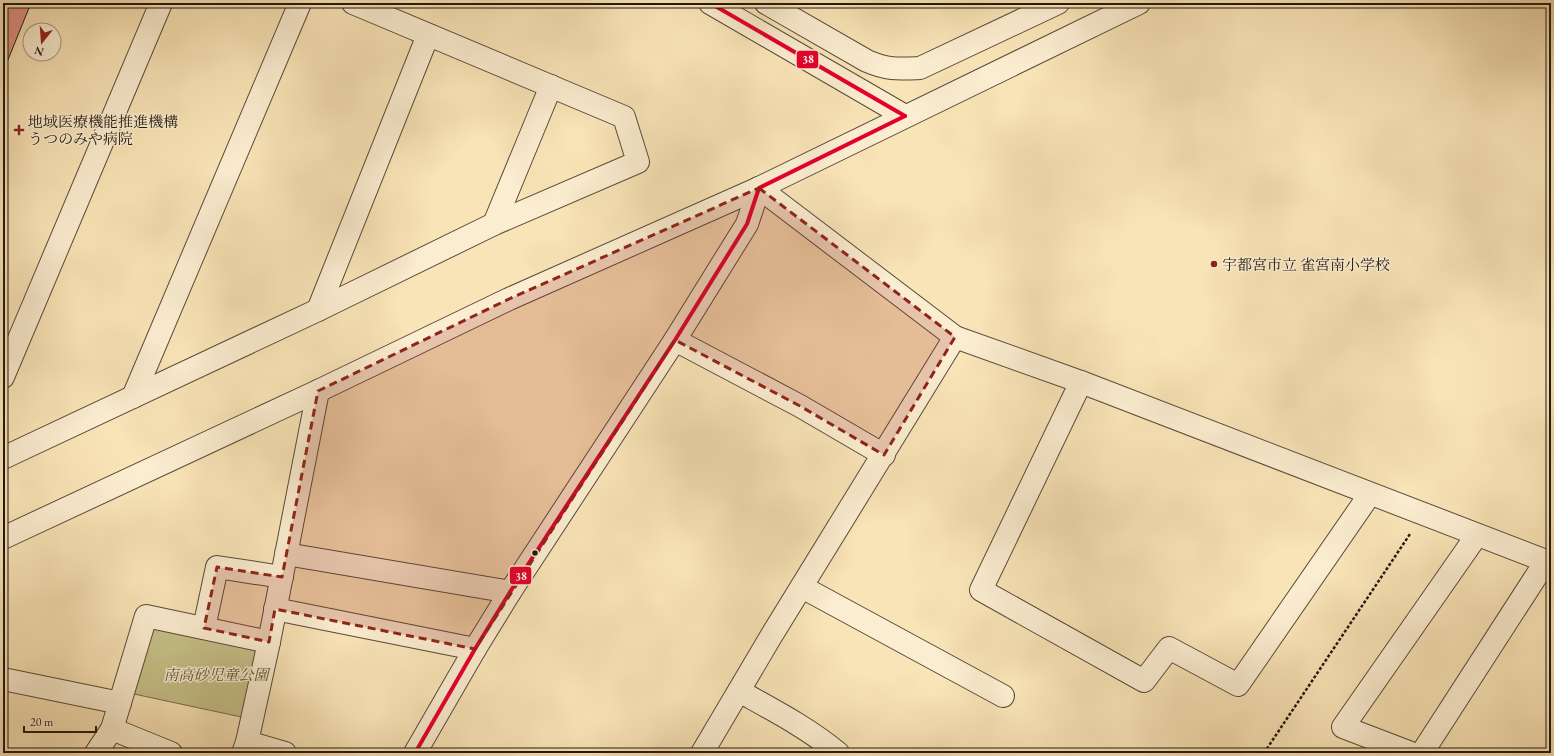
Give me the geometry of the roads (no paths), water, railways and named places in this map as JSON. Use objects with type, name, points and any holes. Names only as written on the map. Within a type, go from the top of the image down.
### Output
[{"type":"street","points":[[3,376],[162,3]]},
{"type":"street","points":[[133,397],[300,3]]},
{"type":"street","points":[[3,458],[318,310],[494,224],[638,162],[624,117],[353,3]]},
{"type":"street","points":[[710,3],[905,116]]},
{"type":"street","points":[[766,3],[867,61],[883,68],[902,69],[920,68],[1058,3]]},
{"type":"street","points":[[3,538],[318,391],[509,299],[759,188],[1139,3]]},
{"type":"street","points":[[318,310],[428,35]]},
{"type":"street","points":[[494,224],[551,86]]},
{"type":"street","points":[[759,188],[955,337],[1081,382],[1549,562],[1422,753]]},
{"type":"street","points":[[415,753],[510,592],[675,340],[747,224],[759,188]]},
{"type":"street","points":[[702,753],[955,337]]},
{"type":"street","points":[[675,340],[800,406],[884,455]]},
{"type":"street","points":[[1081,382],[981,590],[1144,681],[1169,648],[1238,686],[1370,494]]},
{"type":"street","points":[[285,753],[245,747],[269,642],[318,391]]},
{"type":"street","points":[[1411,753],[1343,727],[1477,534]]},
{"type":"street","points":[[286,554],[510,592]]},
{"type":"street","points":[[204,628],[217,567],[282,578]]},
{"type":"street","points":[[802,587],[1002,696]]},
{"type":"street","points":[[275,609],[475,650]]},
{"type":"street","points":[[96,753],[112,729],[146,616],[269,642]]},
{"type":"street","points":[[3,680],[120,703]]},
{"type":"street","points":[[739,691],[791,719],[825,742],[838,753]]},
{"type":"street","points":[[112,729],[171,753]]},
{"type":"place","name":"地域医療機能推進機構 うつのみや病院","points":[[19,130]]},
{"type":"place","name":"宇都宮市立 雀宮南小学校","points":[[1214,264]]},
{"type":"park label","name":"南高砂児童公園","points":[[216,674]]}]
